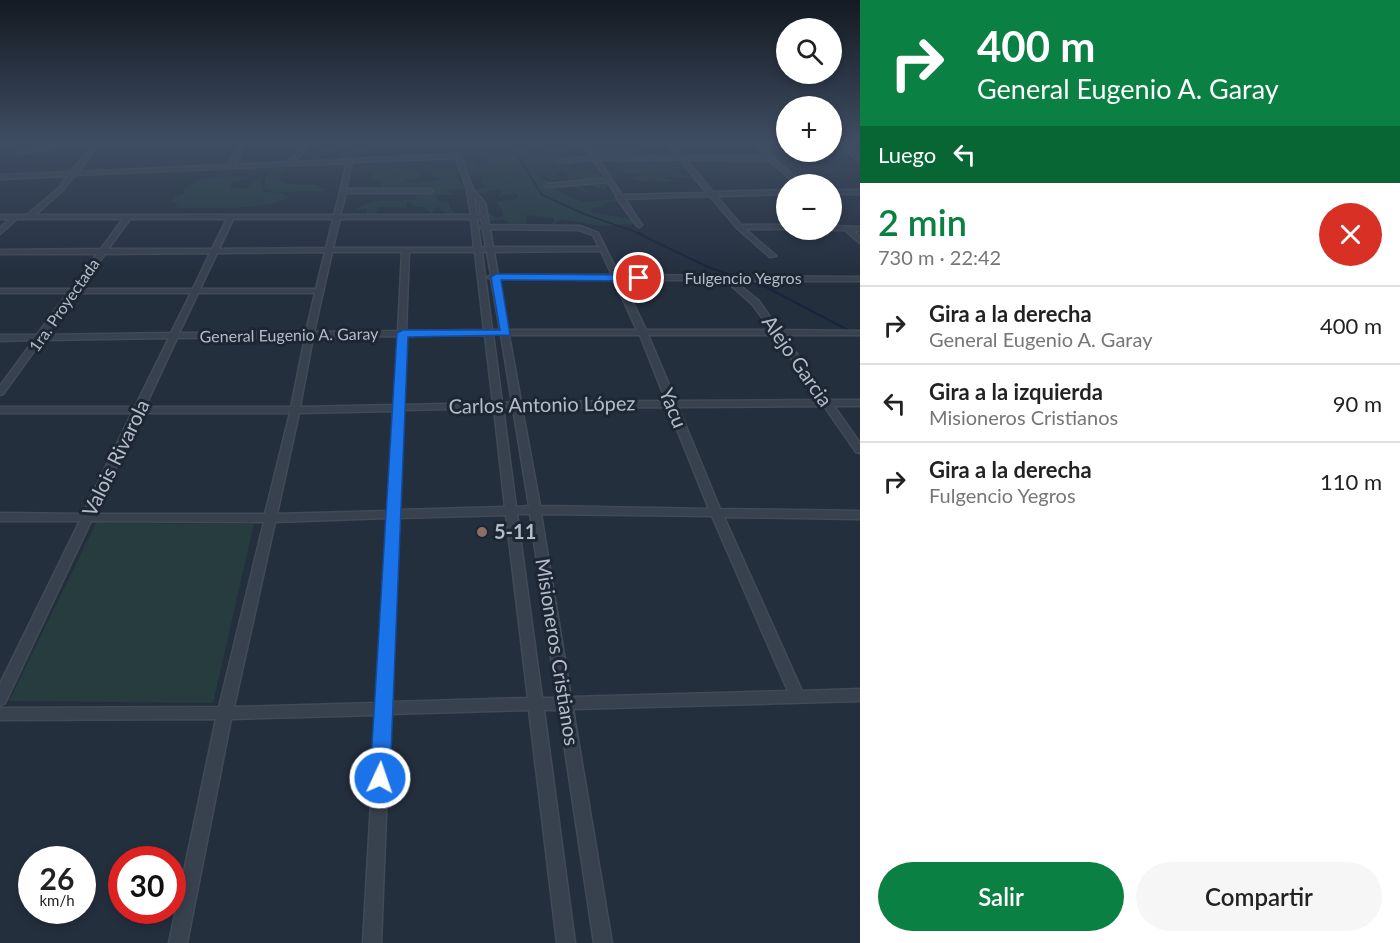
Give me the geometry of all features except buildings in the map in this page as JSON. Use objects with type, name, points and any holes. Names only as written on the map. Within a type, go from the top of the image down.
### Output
[{"type":"street","points":[[29,217],[63,185]]},
{"type":"street","points":[[178,943],[225,713],[296,410],[309,335],[344,185]]},
{"type":"street","name":"Misioneros Cristianos","points":[[468,185],[481,222],[485,250],[496,277],[506,333],[603,943]]},
{"type":"street","points":[[548,186],[558,185]]},
{"type":"street","points":[[611,185],[639,225]]},
{"type":"street","points":[[704,185],[739,227],[772,256]]},
{"type":"street","points":[[343,191],[430,190]]},
{"type":"street","points":[[618,197],[710,192],[776,192]]},
{"type":"street","points":[[842,192],[860,192]]},
{"type":"street","points":[[0,217],[338,217],[481,222]]},
{"type":"street","points":[[0,232],[15,217]]},
{"type":"street","name":"Valois Rivarola","points":[[0,699],[231,217]]},
{"type":"street","name":"1ra. Proyectada","points":[[0,392],[42,338],[127,218]]},
{"type":"street","name":"Yacu","points":[[481,222],[587,229],[596,234],[643,333],[716,512],[796,694]]},
{"type":"street","points":[[739,227],[776,228]]},
{"type":"street","points":[[842,229],[860,229]]},
{"type":"street","points":[[847,229],[860,241]]},
{"type":"street","points":[[0,252],[602,249]]},
{"type":"street","points":[[372,943],[395,512],[406,250]]},
{"type":"street","name":"Misioneros Cristianos","points":[[485,250],[482,277],[566,943]]},
{"type":"street","name":"Fulgencio Yegros","points":[[482,277],[860,279]]},
{"type":"street","name":"Alejo Garcia","points":[[731,278],[756,303],[860,450]]},
{"type":"street","points":[[0,291],[319,291]]},
{"type":"street","name":"General Eugenio A. Garay","points":[[0,338],[489,332],[860,333]]},
{"type":"street","name":"Carlos Antonio López","points":[[0,410],[296,410],[517,405],[860,403]]},
{"type":"street","points":[[0,517],[270,518],[395,512],[511,510],[860,515]]},
{"type":"street","points":[[0,714],[225,713],[796,694],[860,695]]},
{"type":"green space","points":[[190,185],[231,185],[230,188],[247,189],[250,185],[261,185],[264,192],[277,193],[264,188],[265,185],[316,185],[325,191],[278,192],[289,198],[265,205],[235,208],[179,208],[175,206],[177,203],[171,202],[174,197],[185,193],[183,190]]},
{"type":"green space","points":[[381,185],[463,185],[466,188],[447,191],[454,193],[452,195],[436,195],[438,201],[449,203],[451,210],[457,214],[450,215],[437,207],[431,214],[424,207],[415,207],[408,202],[407,208],[379,207],[375,215],[367,215],[366,209],[353,210],[373,201],[417,200],[414,192],[395,189],[397,186],[385,189]]},
{"type":"green space","points":[[485,185],[551,185],[552,187],[609,185],[606,187],[607,192],[593,186],[581,186],[592,195],[574,187],[555,189],[582,202],[629,198],[592,208],[591,212],[635,221],[634,224],[600,226],[561,219],[553,226],[550,225],[554,221],[553,218],[526,215],[527,222],[522,225],[509,223],[503,219],[478,223],[470,204],[487,203],[487,211],[497,218],[502,217],[503,213],[497,202],[516,199],[519,196],[514,193],[498,197],[502,190],[489,191],[486,194],[472,192],[488,186]]},
{"type":"green space","points":[[96,523],[254,524],[213,703],[9,701]]},
{"type":"waterway","points":[[536,185],[542,195],[584,214],[642,234]]},
{"type":"waterway","points":[[637,233],[708,267],[737,277]]},
{"type":"waterway","points":[[743,280],[762,285],[848,330]]},
{"type":"place","name":"5-11","points":[[482,532]]},
{"type":"route","points":[[380,778],[403,333],[506,333],[496,277],[639,278]]}]
